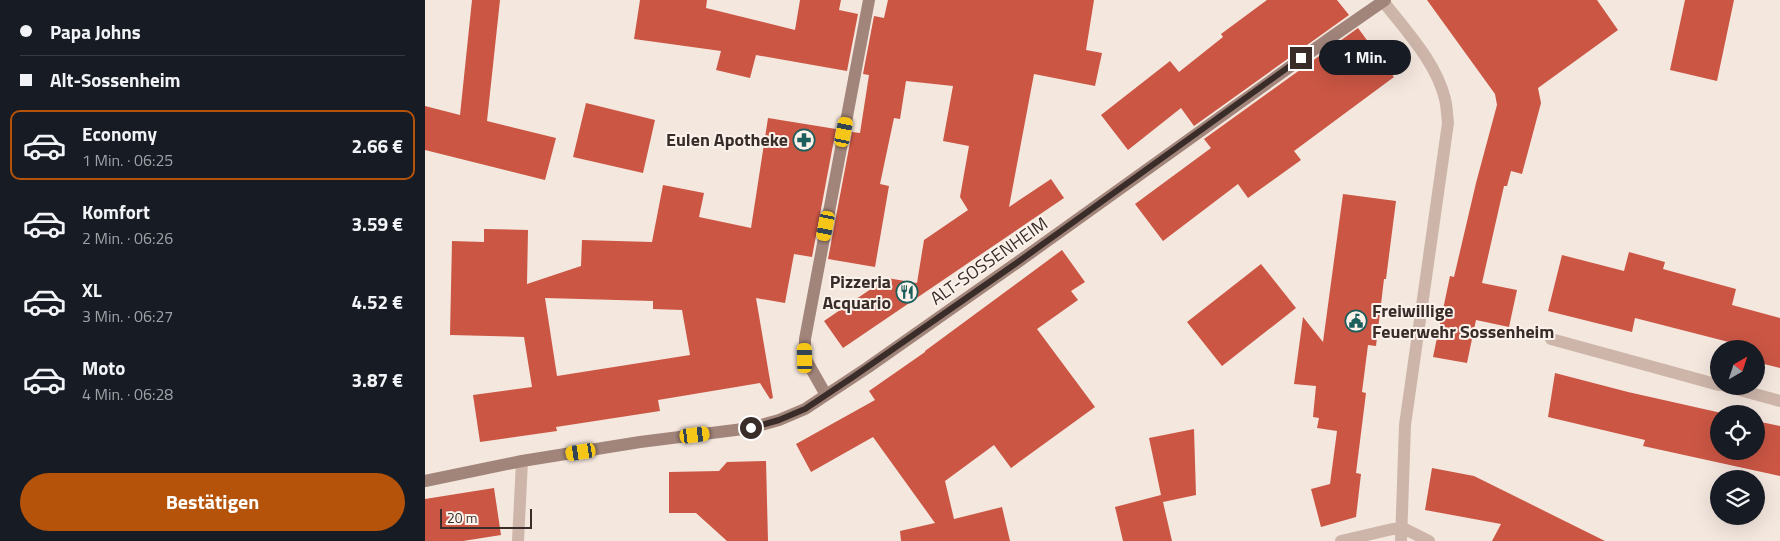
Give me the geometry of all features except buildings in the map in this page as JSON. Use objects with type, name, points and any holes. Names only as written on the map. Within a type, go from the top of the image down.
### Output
[{"type":"main road","points":[[826,395],[805,358],[805,339],[869,0]]},
{"type":"main road","name":"ALT-SOSSENHEIM","points":[[425,481],[522,461],[640,442],[751,428],[779,420],[805,409],[1018,262],[1384,1]]},
{"type":"street","points":[[1384,1],[1428,60],[1445,100],[1448,123],[1405,425],[1401,541]]},
{"type":"street","points":[[1551,339],[1710,383]]},
{"type":"street","points":[[1758,395],[1780,401]]},
{"type":"street","points":[[518,541],[522,461]]},
{"type":"street","points":[[1341,541],[1401,526],[1429,541]]},
{"type":"place","name":"Eulen Apotheke","points":[[804,140]]},
{"type":"place","name":"Pizzeria Acquario","points":[[907,292]]},
{"type":"place","name":"Freiwillige Feuerwehr Sossenheim","points":[[1356,321]]},
{"type":"route","points":[[751,428],[779,420],[805,409],[853,377],[1018,262],[1301,58]]}]
